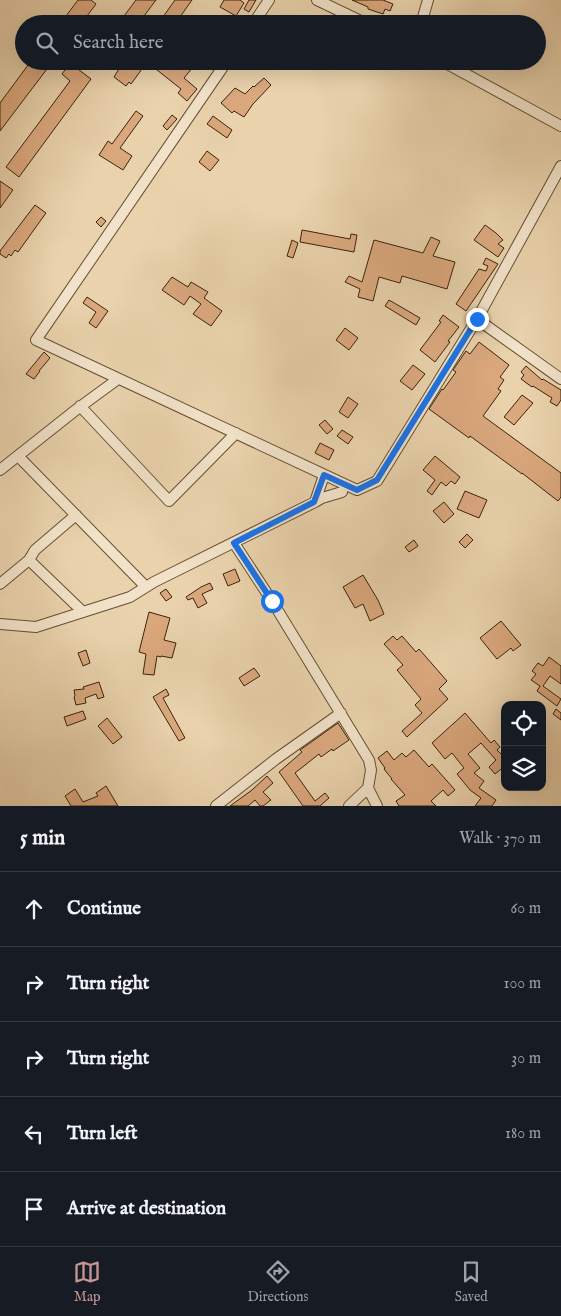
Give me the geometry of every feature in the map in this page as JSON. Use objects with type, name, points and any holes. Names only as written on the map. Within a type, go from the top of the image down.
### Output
[{"type":"street","points":[[259,15],[269,0]]},
{"type":"street","points":[[317,0],[349,15]]},
{"type":"street","points":[[424,15],[428,0]]},
{"type":"street","points":[[221,70],[36,340],[357,490],[377,480],[477,319],[561,166]]},
{"type":"street","points":[[458,70],[561,126]]},
{"type":"street","points":[[477,319],[561,378]]},
{"type":"street","points":[[0,470],[118,378]]},
{"type":"street","points":[[80,406],[169,500],[236,433]]},
{"type":"street","points":[[18,456],[146,587]]},
{"type":"street","points":[[314,502],[324,475]]},
{"type":"street","points":[[0,624],[36,627],[130,597],[146,587],[322,498],[342,492]]},
{"type":"street","points":[[0,584],[29,560],[35,550],[76,515]]},
{"type":"street","points":[[234,543],[272,601],[369,760],[371,770],[368,788],[377,806]]},
{"type":"street","points":[[29,560],[83,612]]},
{"type":"street","points":[[216,806],[276,759],[340,713]]},
{"type":"street","points":[[349,806],[368,788]]},
{"type":"building","points":[[78,0],[91,0],[96,4],[88,15],[67,15]]},
{"type":"building","points":[[136,0],[156,0],[145,15],[125,15]]},
{"type":"building","points":[[175,0],[192,0],[181,15],[164,15]]},
{"type":"building","points":[[224,0],[240,0],[244,3],[237,15],[220,7]]},
{"type":"building","points":[[249,0],[256,0],[249,12],[244,9]]},
{"type":"building","points":[[352,0],[383,0],[393,4],[390,11],[385,9],[383,14],[368,9],[368,7]]},
{"type":"building","points":[[24,70],[46,70],[0,131],[0,103]]},
{"type":"building","points":[[65,70],[79,70],[91,79],[19,177],[6,167],[70,81],[62,74]]},
{"type":"building","points":[[118,70],[141,70],[131,84],[129,82],[126,86],[114,77]]},
{"type":"building","points":[[157,70],[191,70],[184,78],[197,89],[187,101],[178,93],[181,89]]},
{"type":"building","points":[[264,78],[271,85],[253,104],[244,117],[234,111],[232,113],[221,103],[235,88],[245,94]]},
{"type":"building","points":[[136,111],[143,116],[120,148],[132,156],[123,170],[99,155],[108,141],[112,144]]},
{"type":"building","points":[[172,115],[177,119],[167,130],[163,126]]},
{"type":"building","points":[[213,116],[232,130],[227,138],[207,124]]},
{"type":"building","points":[[207,151],[219,160],[210,171],[199,162]]},
{"type":"building","points":[[0,181],[13,190],[0,208]]},
{"type":"building","points":[[35,205],[46,213],[18,252],[15,250],[11,256],[9,254],[6,258],[0,254],[0,251]]},
{"type":"building","points":[[101,217],[106,221],[101,227],[96,222]]},
{"type":"building","points":[[485,225],[503,240],[498,244],[504,248],[498,257],[474,240]]},
{"type":"building","points":[[302,230],[350,239],[351,234],[357,235],[354,252],[300,242]]},
{"type":"building","points":[[431,237],[440,241],[433,256],[455,262],[447,289],[402,276],[400,283],[379,277],[373,301],[358,297],[360,289],[345,282],[349,276],[362,282],[374,240],[423,253]]},
{"type":"building","points":[[292,240],[298,243],[293,258],[287,256]]},
{"type":"building","points":[[486,258],[498,264],[466,311],[456,304],[479,269],[486,271],[488,266],[483,264]]},
{"type":"building","points":[[172,277],[188,287],[191,282],[208,292],[204,298],[222,311],[211,326],[193,314],[201,304],[190,296],[184,305],[162,290]]},
{"type":"building","points":[[87,297],[108,311],[96,328],[89,323],[96,312],[83,303]]},
{"type":"building","points":[[389,300],[420,318],[416,325],[385,306]]},
{"type":"building","points":[[443,315],[459,327],[435,362],[420,350],[441,322],[439,321]]},
{"type":"building","points":[[345,328],[358,338],[349,350],[336,340]]},
{"type":"building","points":[[479,342],[509,365],[500,377],[504,380],[498,389],[501,391],[483,416],[561,473],[561,497],[558,501],[522,473],[429,409],[456,372],[453,370],[466,351],[470,354]]},
{"type":"building","points":[[44,352],[50,358],[34,379],[26,374]]},
{"type":"building","points":[[413,365],[425,374],[412,390],[400,381]]},
{"type":"building","points":[[526,366],[542,380],[561,390],[561,400],[557,406],[550,402],[552,398],[521,379],[524,375],[521,372]]},
{"type":"building","points":[[522,395],[533,403],[514,425],[504,417]]},
{"type":"building","points":[[348,397],[358,404],[348,418],[339,412]]},
{"type":"building","points":[[325,420],[333,429],[327,434],[319,425]]},
{"type":"building","points":[[342,430],[353,437],[348,444],[337,436]]},
{"type":"building","points":[[320,443],[334,450],[329,460],[315,453]]},
{"type":"building","points":[[435,456],[460,477],[455,484],[451,481],[446,486],[441,482],[432,495],[427,491],[435,480],[423,470]]},
{"type":"building","points":[[465,491],[487,500],[479,518],[457,509]]},
{"type":"building","points":[[444,502],[454,514],[444,523],[433,511]]},
{"type":"building","points":[[467,534],[473,540],[465,548],[459,542]]},
{"type":"building","points":[[414,540],[418,546],[409,552],[405,547]]},
{"type":"building","points":[[235,569],[240,581],[228,586],[223,574]]},
{"type":"building","points":[[363,575],[384,614],[370,621],[363,604],[355,608],[343,587]]},
{"type":"building","points":[[210,583],[213,589],[202,594],[207,603],[198,608],[193,598],[188,600],[186,597]]},
{"type":"building","points":[[166,589],[172,597],[166,601],[160,593]]},
{"type":"building","points":[[149,612],[170,618],[164,640],[176,643],[172,658],[157,656],[154,675],[143,674],[146,654],[139,652]]},
{"type":"building","points":[[501,621],[521,645],[513,651],[511,648],[497,659],[480,638]]},
{"type":"building","points":[[393,636],[397,640],[402,636],[416,652],[419,649],[447,681],[439,689],[448,699],[407,737],[402,731],[422,713],[415,705],[421,699],[397,670],[403,665],[384,644]]},
{"type":"building","points":[[86,650],[90,663],[83,666],[78,653]]},
{"type":"building","points":[[549,657],[561,666],[561,684],[550,676],[543,686],[561,699],[557,706],[537,691],[540,686],[531,680],[536,674],[532,671],[538,663],[543,666]]},
{"type":"building","points":[[254,668],[260,676],[244,686],[239,678]]},
{"type":"building","points":[[99,682],[104,697],[98,699],[96,694],[85,698],[86,703],[76,705],[74,690],[84,689],[83,687]]},
{"type":"building","points":[[166,689],[169,695],[163,698],[185,738],[179,741],[153,697]]},
{"type":"building","points":[[556,709],[561,713],[561,720],[553,714]]},
{"type":"building","points":[[83,711],[86,719],[67,726],[64,717]]},
{"type":"building","points":[[465,713],[491,743],[494,740],[500,747],[497,750],[501,754],[501,769],[495,774],[489,767],[496,760],[481,743],[468,754],[480,768],[474,773],[484,781],[479,788],[496,800],[492,806],[475,806],[481,798],[470,790],[457,774],[464,768],[452,753],[445,759],[432,743]]},
{"type":"building","points":[[107,718],[122,737],[113,744],[98,726]]},
{"type":"building","points":[[338,723],[349,740],[321,757],[319,754],[295,773],[315,801],[325,793],[329,798],[320,806],[303,806],[279,772],[302,752],[300,750]]},
{"type":"building","points":[[414,750],[429,767],[432,764],[455,790],[448,796],[443,790],[431,801],[436,806],[399,806],[396,801],[405,795],[391,779],[378,758],[387,751],[394,760],[402,753],[406,757]]},
{"type":"building","points":[[267,776],[273,783],[263,792],[271,800],[263,806],[260,806],[255,800],[248,806],[230,806],[252,790]]},
{"type":"building","points":[[106,786],[118,806],[71,806],[65,796],[75,789],[83,802],[98,796],[96,793]]},
{"type":"route","points":[[272,601],[234,543],[314,502],[324,475],[357,490],[377,480],[477,319]]}]
